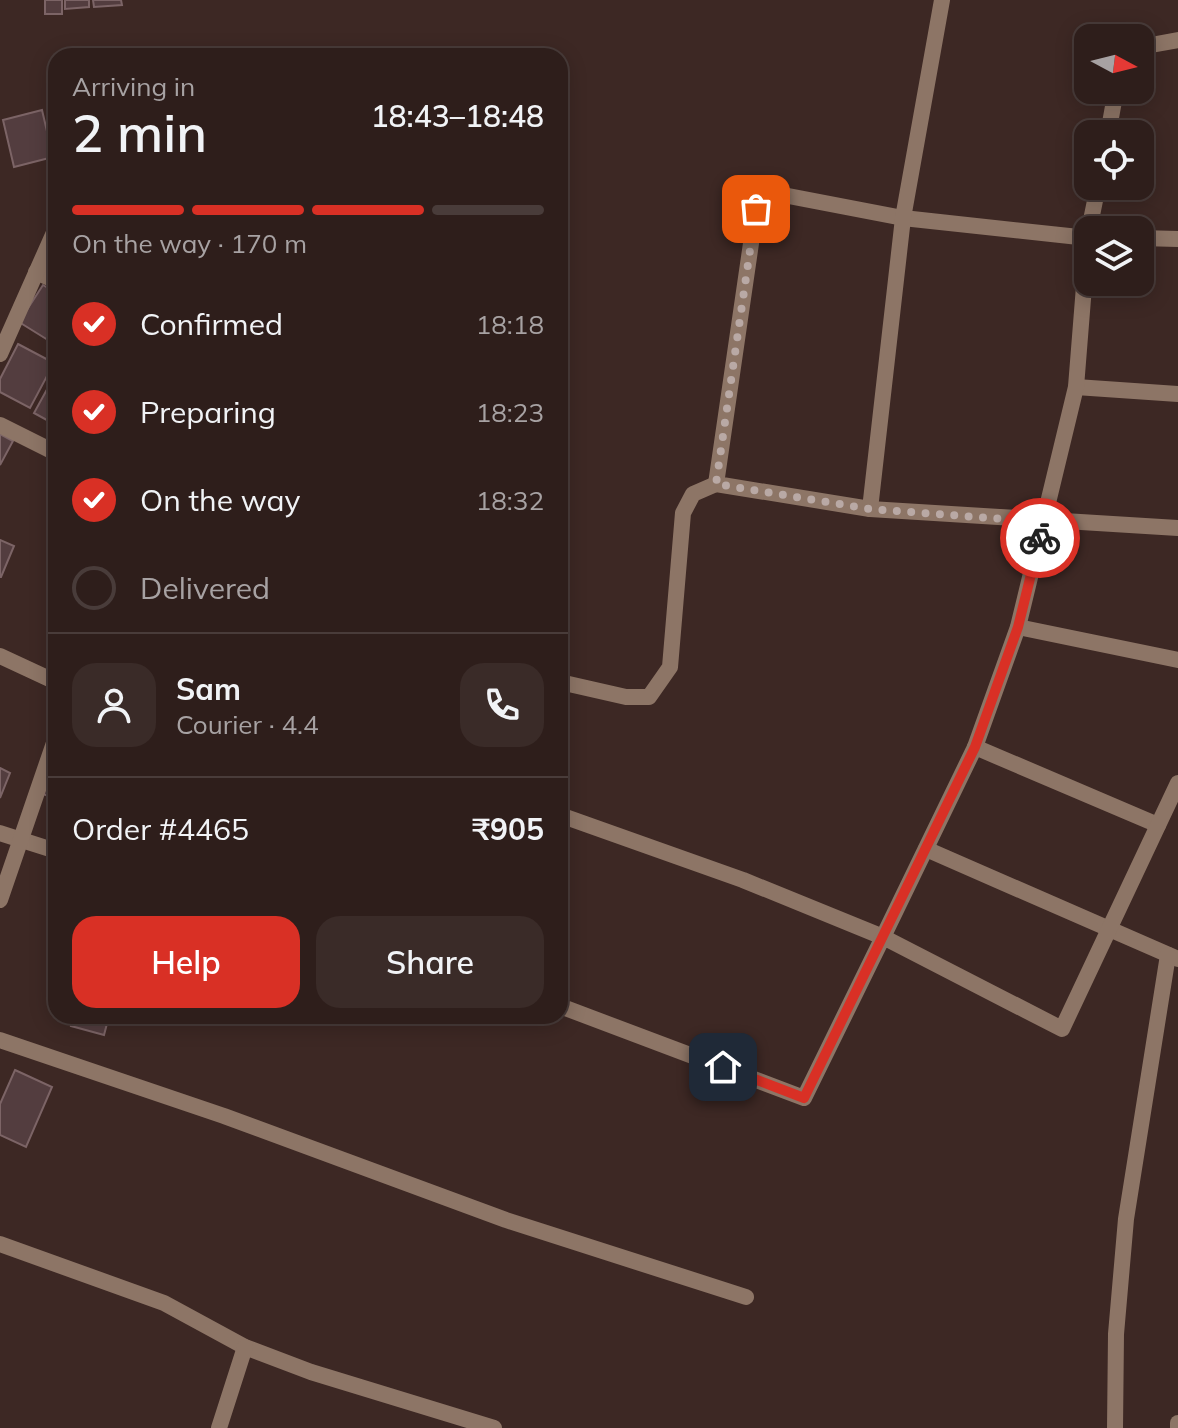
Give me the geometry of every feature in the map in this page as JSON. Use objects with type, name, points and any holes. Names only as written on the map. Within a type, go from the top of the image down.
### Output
[{"type":"street","points":[[870,509],[903,218],[942,0]]},
{"type":"street","points":[[1154,44],[1178,40]]},
{"type":"street","points":[[716,484],[756,209],[778,194],[903,218],[1074,236]]},
{"type":"street","points":[[1154,238],[1178,239]]},
{"type":"street","points":[[0,354],[48,246]]},
{"type":"street","points":[[36,272],[48,277]]},
{"type":"street","points":[[568,1009],[804,1098],[975,747],[1018,627],[1076,387],[1083,296]]},
{"type":"street","points":[[1076,387],[1178,394]]},
{"type":"street","points":[[0,425],[48,449]]},
{"type":"street","points":[[568,684],[626,697],[649,697],[670,667],[683,513],[693,494],[716,484],[870,509],[1178,528]]},
{"type":"street","points":[[1018,627],[1178,660]]},
{"type":"street","points":[[0,656],[48,678]]},
{"type":"street","points":[[975,747],[1158,825]]},
{"type":"street","points":[[0,900],[48,759]]},
{"type":"street","points":[[568,818],[743,880],[883,937],[1062,1029],[1178,783]]},
{"type":"street","points":[[0,833],[48,849]]},
{"type":"street","points":[[926,849],[1173,957],[1126,1219],[1116,1334],[1115,1428]]},
{"type":"street","points":[[0,1040],[224,1116],[506,1220],[746,1297]]},
{"type":"street","points":[[0,1244],[164,1303],[245,1347],[311,1372],[494,1428]]},
{"type":"street","points":[[219,1428],[245,1347]]},
{"type":"building","points":[[45,0],[62,0],[62,14],[45,14]]},
{"type":"building","points":[[65,0],[89,0],[89,7],[65,9]]},
{"type":"building","points":[[93,0],[121,0],[122,5],[94,7]]},
{"type":"building","points":[[42,110],[48,136],[48,158],[14,167],[3,120]]},
{"type":"building","points":[[43,285],[48,288],[48,340],[19,322]]},
{"type":"building","points":[[18,344],[48,360],[48,374],[30,408],[0,392],[0,379]]},
{"type":"building","points":[[48,388],[48,421],[34,413]]},
{"type":"building","points":[[0,434],[13,441],[0,465]]},
{"type":"building","points":[[0,540],[14,546],[1,577],[0,577]]},
{"type":"building","points":[[0,768],[10,773],[0,798]]},
{"type":"building","points":[[72,1024],[107,1024],[104,1035]]},
{"type":"building","points":[[15,1070],[52,1087],[26,1147],[0,1135],[0,1104]]},
{"type":"way so far","points":[[756,209],[731,400],[716,484],[870,509],[1043,522],[1040,538]]},
{"type":"route","points":[[723,1067],[804,1098],[975,747],[1018,627],[1040,538]]}]
